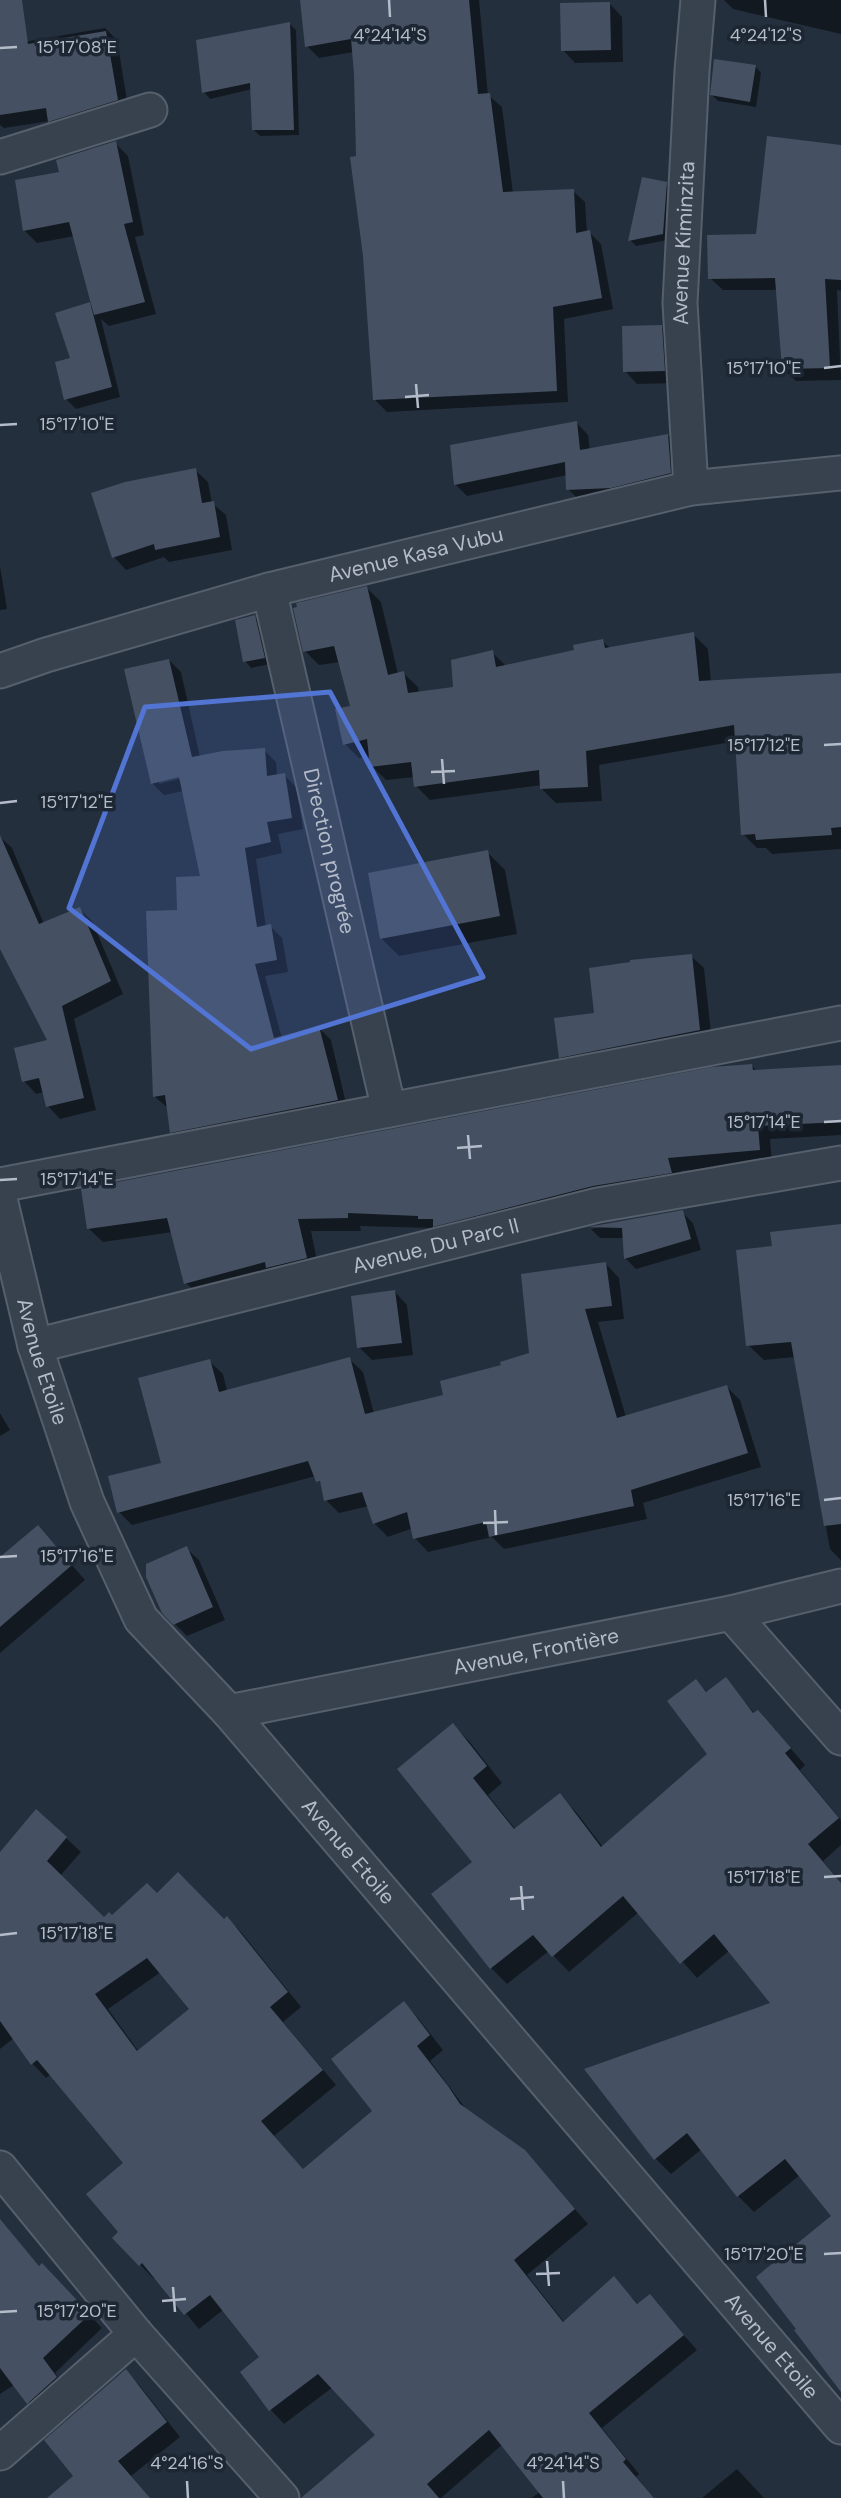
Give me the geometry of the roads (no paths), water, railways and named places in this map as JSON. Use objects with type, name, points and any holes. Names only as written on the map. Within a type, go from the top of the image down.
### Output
[{"type":"street","name":"Avenue Kiminzita","points":[[691,488],[680,303],[698,0]]},
{"type":"street","points":[[0,157],[150,110]]},
{"type":"street","name":"Avenue Kasa Vubu","points":[[0,671],[269,590],[691,488],[841,473]]},
{"type":"street","name":"Direction progrée","points":[[269,590],[389,1111]]},
{"type":"street","points":[[0,1185],[841,1023]]},
{"type":"street","name":"Avenue, Du Parc II","points":[[34,1346],[598,1205],[841,1163]]},
{"type":"street","name":"Avenue Etoile","points":[[0,1199],[34,1346],[87,1502],[141,1619],[229,1712],[841,2427]]},
{"type":"street","name":"Avenue, Frontière","points":[[229,1712],[730,1613],[841,1586]]},
{"type":"street","points":[[730,1613],[841,1738]]},
{"type":"street","points":[[0,2168],[136,2334],[282,2498]]},
{"type":"street","points":[[0,2453],[136,2334]]}]
